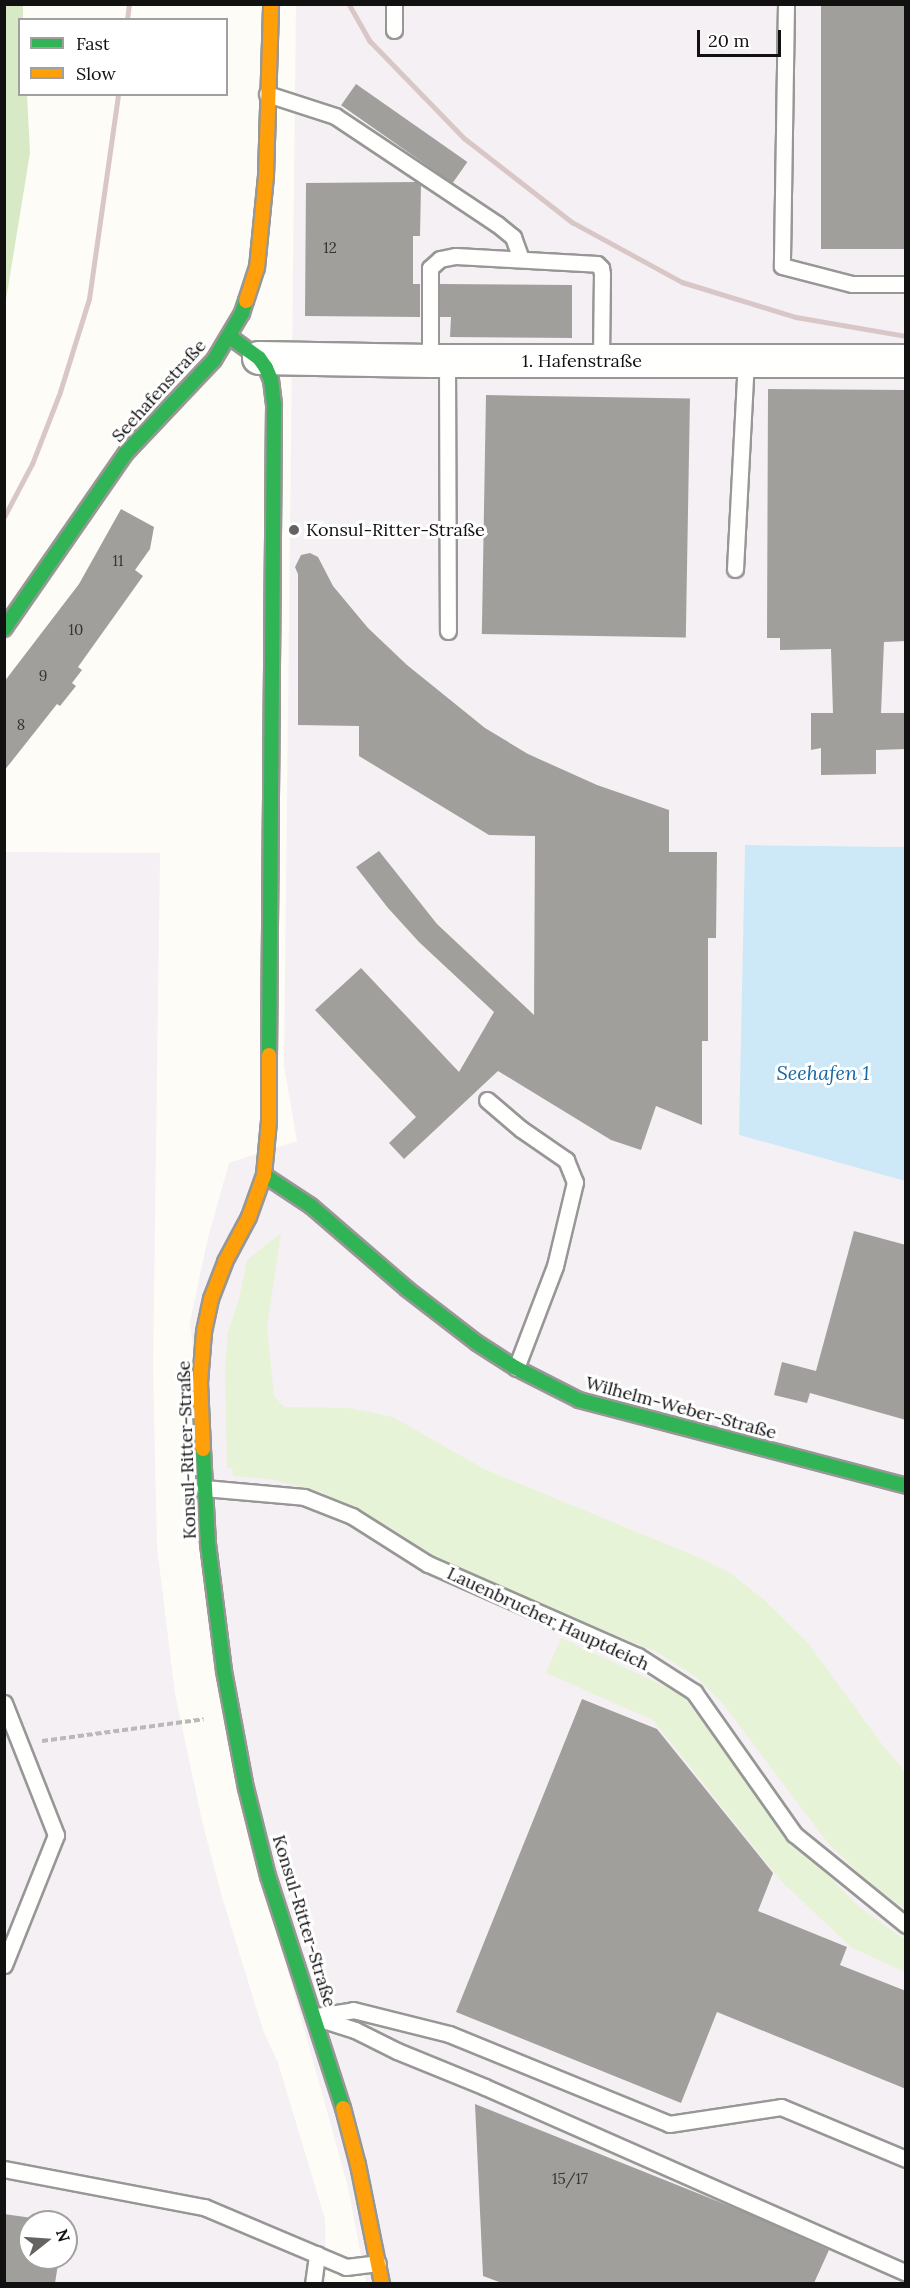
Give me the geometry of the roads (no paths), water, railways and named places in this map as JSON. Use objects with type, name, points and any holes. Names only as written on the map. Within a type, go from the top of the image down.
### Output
[{"type":"street","name":"Seehafenstraße","points":[[4,630],[126,453],[214,360],[230,337],[250,293],[258,260],[266,176],[271,4]]},
{"type":"street","points":[[230,337],[260,358]]},
{"type":"street","name":"1. Hafenstraße","points":[[260,358],[439,361],[906,361]]},
{"type":"street","name":"Konsul-Ritter-Straße","points":[[260,358],[271,380],[274,406],[269,1121],[264,1174],[249,1217],[225,1262],[211,1299],[204,1332],[200,1383],[204,1488],[208,1544],[232,1716],[268,1876],[337,2087],[358,2166],[382,2283]]},
{"type":"street","name":"Wilhelm-Weber-Straße","points":[[264,1174],[311,1206],[407,1289],[477,1343],[516,1368],[579,1400],[906,1486]]},
{"type":"lane","points":[[394,4],[394,30]]},
{"type":"lane","points":[[786,4],[782,266],[852,284],[906,284]]},
{"type":"lane","points":[[267,94],[335,116],[497,224],[513,237],[521,259]]},
{"type":"lane","points":[[448,631],[439,361],[430,268],[440,259],[456,256],[597,264],[601,268],[601,361]]},
{"type":"lane","points":[[735,568],[746,361]]},
{"type":"lane","points":[[487,1100],[521,1129],[566,1160],[575,1182],[555,1266],[516,1368]]},
{"type":"lane","name":"Lauenbrucher Hauptdeich","points":[[204,1488],[304,1497],[352,1516],[428,1564],[638,1656],[694,1692],[794,1834],[906,1925]]},
{"type":"lane","points":[[4,1703],[56,1835],[4,1965]]},
{"type":"lane","points":[[314,2017],[353,2010],[448,2034],[669,2124],[781,2108],[906,2159]]},
{"type":"lane","points":[[314,2017],[355,2030],[397,2051],[485,2087],[906,2273]]},
{"type":"lane","points":[[4,2169],[204,2207],[346,2266],[378,2263]]},
{"type":"lane","points":[[313,2283],[317,2254]]},
{"type":"water","name":"Seehafen 1","points":[[745,845],[905,847],[905,1181],[739,1135]]},
{"type":"railway","points":[[127,18],[129,4]]},
{"type":"railway","points":[[349,4],[370,41],[464,138],[572,222],[682,282],[796,317],[906,336]]},
{"type":"railway","points":[[4,517],[32,464],[60,392],[89,299],[118,96]]},
{"type":"place","name":"Konsul-Ritter-Straße","points":[[294,530]]}]
